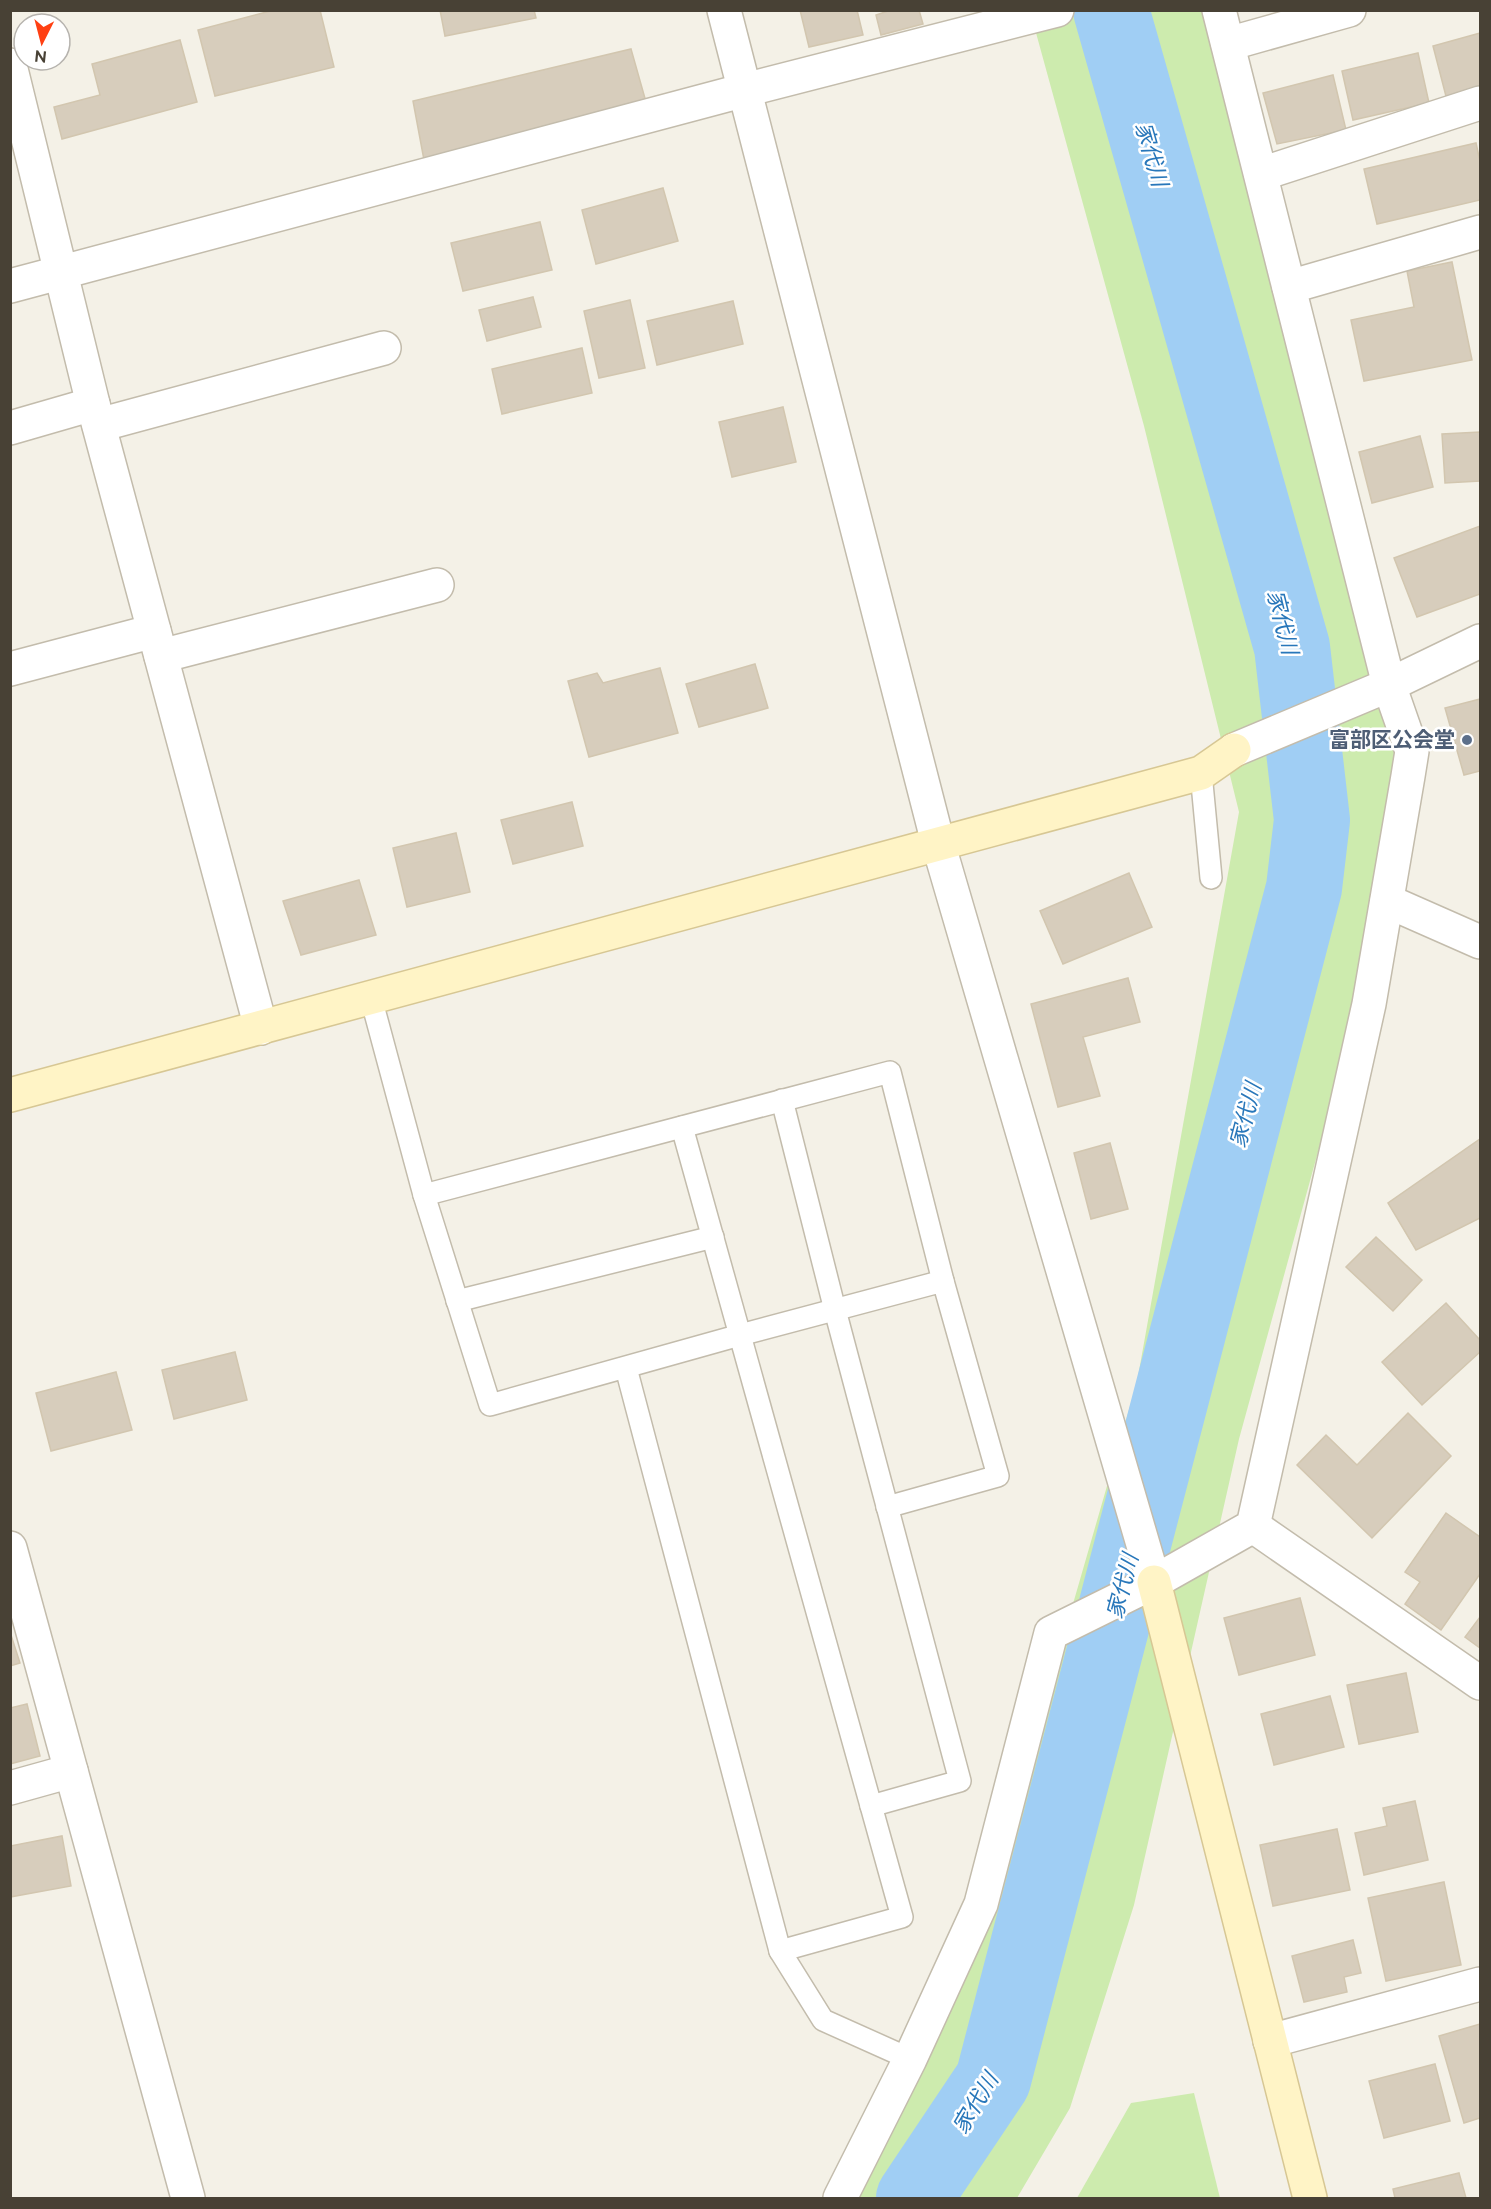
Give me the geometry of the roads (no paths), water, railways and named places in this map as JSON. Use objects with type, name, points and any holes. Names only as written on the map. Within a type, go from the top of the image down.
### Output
[{"type":"street","points":[[724,10],[938,843],[1154,1582],[1310,2199]]},
{"type":"street","points":[[10,286],[745,90],[983,20],[1057,10]]},
{"type":"street","points":[[840,2199],[910,2059],[981,1904],[1051,1634],[1154,1582],[1253,1526],[1370,1004],[1412,751],[1389,686],[1219,10]]},
{"type":"street","points":[[1228,44],[1349,10]]},
{"type":"street","points":[[10,65],[96,414],[261,1028]]},
{"type":"street","points":[[1261,174],[1480,103]]},
{"type":"street","points":[[1289,287],[1480,232]]},
{"type":"street","points":[[10,428],[96,414],[384,348]]},
{"type":"street","points":[[10,669],[157,644],[437,585]]},
{"type":"street","points":[[10,1095],[1201,773],[1234,750],[1389,686],[1480,641]]},
{"type":"street","points":[[1387,901],[1480,942]]},
{"type":"street","points":[[1253,1526],[1480,1683]]},
{"type":"street","points":[[12,1563],[188,2199]]},
{"type":"street","points":[[10,1788],[71,1772]]},
{"type":"street","points":[[1270,2041],[1480,1984]]},
{"type":"lane","points":[[1201,773],[1211,878]]},
{"type":"lane","points":[[371,998],[424,1194],[490,1406],[740,1335],[943,1281]]},
{"type":"lane","points":[[424,1194],[890,1072],[943,1281],[999,1476],[887,1507]]},
{"type":"lane","points":[[782,1100],[960,1782],[871,1806]]},
{"type":"lane","points":[[682,1127],[902,1917],[780,1951]]},
{"type":"lane","points":[[457,1301],[713,1237]]},
{"type":"lane","points":[[626,1368],[780,1951],[823,2020],[910,2059]]},
{"type":"waterway","name":"家代川","points":[[914,2198],[993,2080],[1304,888],[1312,820],[1292,647],[1111,10]]},
{"type":"place","name":"富部区公会堂","points":[[1467,740]]}]
